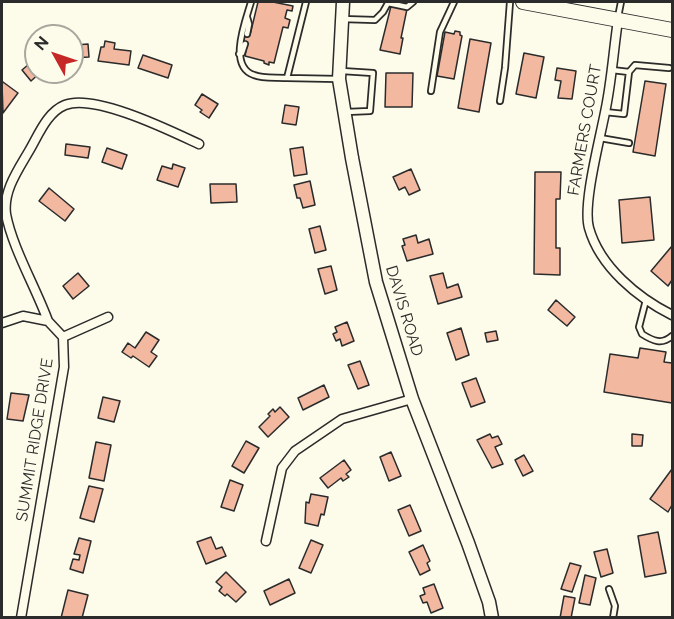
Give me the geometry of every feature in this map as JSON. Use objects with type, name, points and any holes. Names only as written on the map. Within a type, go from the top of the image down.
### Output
[{"type":"main road","points":[[523,2],[551,4],[672,30]]},
{"type":"street","name":"DAVIS ROAD","points":[[343,2],[340,75],[344,112],[376,282],[412,399],[468,543],[489,602],[492,618]]},
{"type":"street","name":"FARMERS COURT","points":[[618,20],[605,112],[586,210],[589,228],[603,259],[646,300],[672,315]]},
{"type":"street","points":[[48,321],[11,231],[6,213],[7,196],[16,175],[54,112],[65,105],[79,102],[98,105],[144,119],[199,144]]},
{"type":"street","points":[[2,324],[23,316],[48,321]]},
{"type":"street","points":[[63,337],[108,317]]},
{"type":"street","name":"SUMMIT RIDGE DRIVE","points":[[21,618],[64,367],[63,337],[48,321]]},
{"type":"street","points":[[266,541],[282,468],[295,451],[342,419],[412,399]]},
{"type":"lane","points":[[251,2],[238,52],[245,69],[253,75],[287,78],[373,73],[370,111],[344,112]]},
{"type":"lane","points":[[287,78],[306,2]]},
{"type":"lane","points":[[342,19],[375,20],[383,12],[388,2],[407,7],[413,2]]},
{"type":"lane","points":[[431,91],[440,32],[454,2]]},
{"type":"lane","points":[[500,101],[510,2]]},
{"type":"lane","points":[[618,20],[621,2]]},
{"type":"lane","points":[[247,17],[249,24],[247,34]]},
{"type":"lane","points":[[239,54],[242,53],[244,44]]},
{"type":"lane","points":[[605,112],[624,114],[629,72],[635,65],[669,68]]},
{"type":"lane","points":[[612,70],[629,72]]},
{"type":"lane","points":[[600,138],[629,143]]},
{"type":"lane","points":[[646,300],[639,327],[642,334],[660,342],[666,342],[672,336]]},
{"type":"lane","points":[[609,589],[615,606],[613,618]]},
{"type":"building","points":[[258,2],[293,6],[292,11],[287,10],[285,18],[290,20],[288,28],[283,27],[274,63],[269,62],[269,65],[264,61],[245,56],[247,45],[242,43],[244,34],[250,35]]},
{"type":"building","points":[[391,6],[407,9],[400,54],[380,50]]},
{"type":"building","points":[[455,31],[460,32],[462,36],[454,79],[437,76],[445,32],[454,34]]},
{"type":"building","points":[[470,39],[491,43],[479,112],[458,108]]},
{"type":"building","points":[[105,41],[115,43],[114,49],[131,51],[129,65],[98,61]]},
{"type":"building","points":[[84,44],[88,44],[89,57],[84,57]]},
{"type":"building","points":[[524,53],[544,57],[536,98],[516,94]]},
{"type":"building","points":[[143,55],[172,65],[168,78],[138,68]]},
{"type":"building","points":[[557,68],[576,71],[572,99],[558,98],[561,81],[555,80]]},
{"type":"building","points":[[386,73],[413,73],[412,107],[385,107]]},
{"type":"building","points":[[645,81],[666,84],[655,156],[633,152]]},
{"type":"building","points":[[3,82],[18,93],[3,113],[2,84]]},
{"type":"building","points":[[202,94],[218,104],[209,118],[195,105]]},
{"type":"building","points":[[285,105],[299,107],[296,125],[282,123]]},
{"type":"building","points":[[66,144],[90,147],[88,158],[65,155]]},
{"type":"building","points":[[303,147],[307,174],[294,176],[290,149]]},
{"type":"building","points":[[107,148],[127,155],[122,169],[102,162]]},
{"type":"building","points":[[173,164],[185,168],[178,187],[157,180],[162,166],[172,169]]},
{"type":"building","points":[[411,169],[420,190],[409,195],[405,187],[399,190],[393,177]]},
{"type":"building","points":[[535,172],[561,172],[560,199],[556,199],[556,248],[560,248],[560,275],[534,274]]},
{"type":"building","points":[[310,181],[315,205],[303,208],[300,198],[297,198],[294,185]]},
{"type":"building","points":[[210,184],[236,184],[237,202],[211,203]]},
{"type":"building","points":[[49,188],[74,209],[65,221],[39,201]]},
{"type":"building","points":[[650,197],[654,240],[622,243],[619,200]]},
{"type":"building","points":[[320,226],[326,250],[315,253],[309,229]]},
{"type":"building","points":[[416,235],[418,243],[429,239],[433,254],[407,261],[402,246],[405,245],[403,239]]},
{"type":"building","points":[[672,246],[672,280],[668,286],[651,271]]},
{"type":"building","points":[[331,266],[337,290],[325,294],[318,269]]},
{"type":"building","points":[[78,273],[89,286],[73,299],[63,286]]},
{"type":"building","points":[[443,273],[447,288],[458,284],[462,297],[438,304],[430,276]]},
{"type":"building","points":[[556,300],[575,317],[567,326],[548,310]]},
{"type":"building","points":[[347,322],[354,341],[342,346],[340,339],[336,341],[333,334],[337,332],[335,327]]},
{"type":"building","points":[[461,328],[469,355],[456,360],[447,333]]},
{"type":"building","points":[[496,331],[498,340],[487,342],[485,333]]},
{"type":"building","points":[[146,332],[159,340],[151,352],[157,356],[149,367],[133,356],[131,358],[122,352],[128,343],[135,348]]},
{"type":"building","points":[[640,348],[666,352],[664,362],[672,363],[672,403],[604,392],[610,354],[638,358]]},
{"type":"building","points":[[360,361],[369,385],[358,389],[348,365]]},
{"type":"building","points":[[476,378],[485,402],[471,407],[462,383]]},
{"type":"building","points":[[324,385],[329,397],[303,410],[298,398]]},
{"type":"building","points":[[11,393],[29,395],[23,421],[7,419]]},
{"type":"building","points":[[103,397],[120,401],[114,422],[98,418]]},
{"type":"building","points":[[280,407],[289,417],[268,437],[259,427],[270,416],[268,414],[273,409],[275,412]]},
{"type":"building","points":[[490,434],[492,438],[498,436],[502,444],[495,447],[503,464],[492,468],[477,440]]},
{"type":"building","points":[[632,434],[643,435],[642,446],[632,446]]},
{"type":"building","points":[[246,441],[259,448],[244,473],[232,466]]},
{"type":"building","points":[[96,442],[111,445],[104,481],[89,478]]},
{"type":"building","points":[[391,452],[401,476],[389,481],[380,457]]},
{"type":"building","points":[[524,455],[533,471],[523,476],[515,460]]},
{"type":"building","points":[[344,460],[351,470],[346,474],[349,477],[343,481],[341,478],[328,488],[320,478]]},
{"type":"building","points":[[672,469],[672,505],[668,512],[650,499]]},
{"type":"building","points":[[230,480],[243,485],[234,511],[221,507]]},
{"type":"building","points":[[89,486],[103,489],[94,522],[80,518]]},
{"type":"building","points":[[311,494],[328,497],[324,515],[321,514],[318,526],[305,523],[306,502],[309,503]]},
{"type":"building","points":[[410,505],[421,531],[409,536],[398,510]]},
{"type":"building","points":[[658,532],[666,573],[645,577],[638,536]]},
{"type":"building","points":[[211,537],[216,549],[222,547],[226,556],[206,564],[197,542]]},
{"type":"building","points":[[79,538],[91,541],[83,573],[70,569],[73,559],[79,560],[80,555],[74,554]]},
{"type":"building","points":[[311,540],[323,545],[311,573],[299,568]]},
{"type":"building","points":[[423,545],[430,561],[427,563],[430,570],[420,575],[409,552]]},
{"type":"building","points":[[607,549],[613,573],[601,577],[594,552]]},
{"type":"building","points":[[570,563],[581,566],[572,592],[561,589]]},
{"type":"building","points":[[226,572],[246,592],[236,602],[227,594],[225,596],[219,591],[222,587],[216,582]]},
{"type":"building","points":[[585,575],[596,578],[590,605],[579,603]]},
{"type":"building","points":[[289,579],[295,593],[270,605],[264,591]]},
{"type":"building","points":[[434,584],[443,608],[431,613],[427,602],[423,603],[420,596],[425,594],[423,588]]},
{"type":"building","points":[[68,590],[88,595],[82,618],[61,618]]},
{"type":"building","points":[[564,596],[575,598],[571,618],[560,618]]}]
